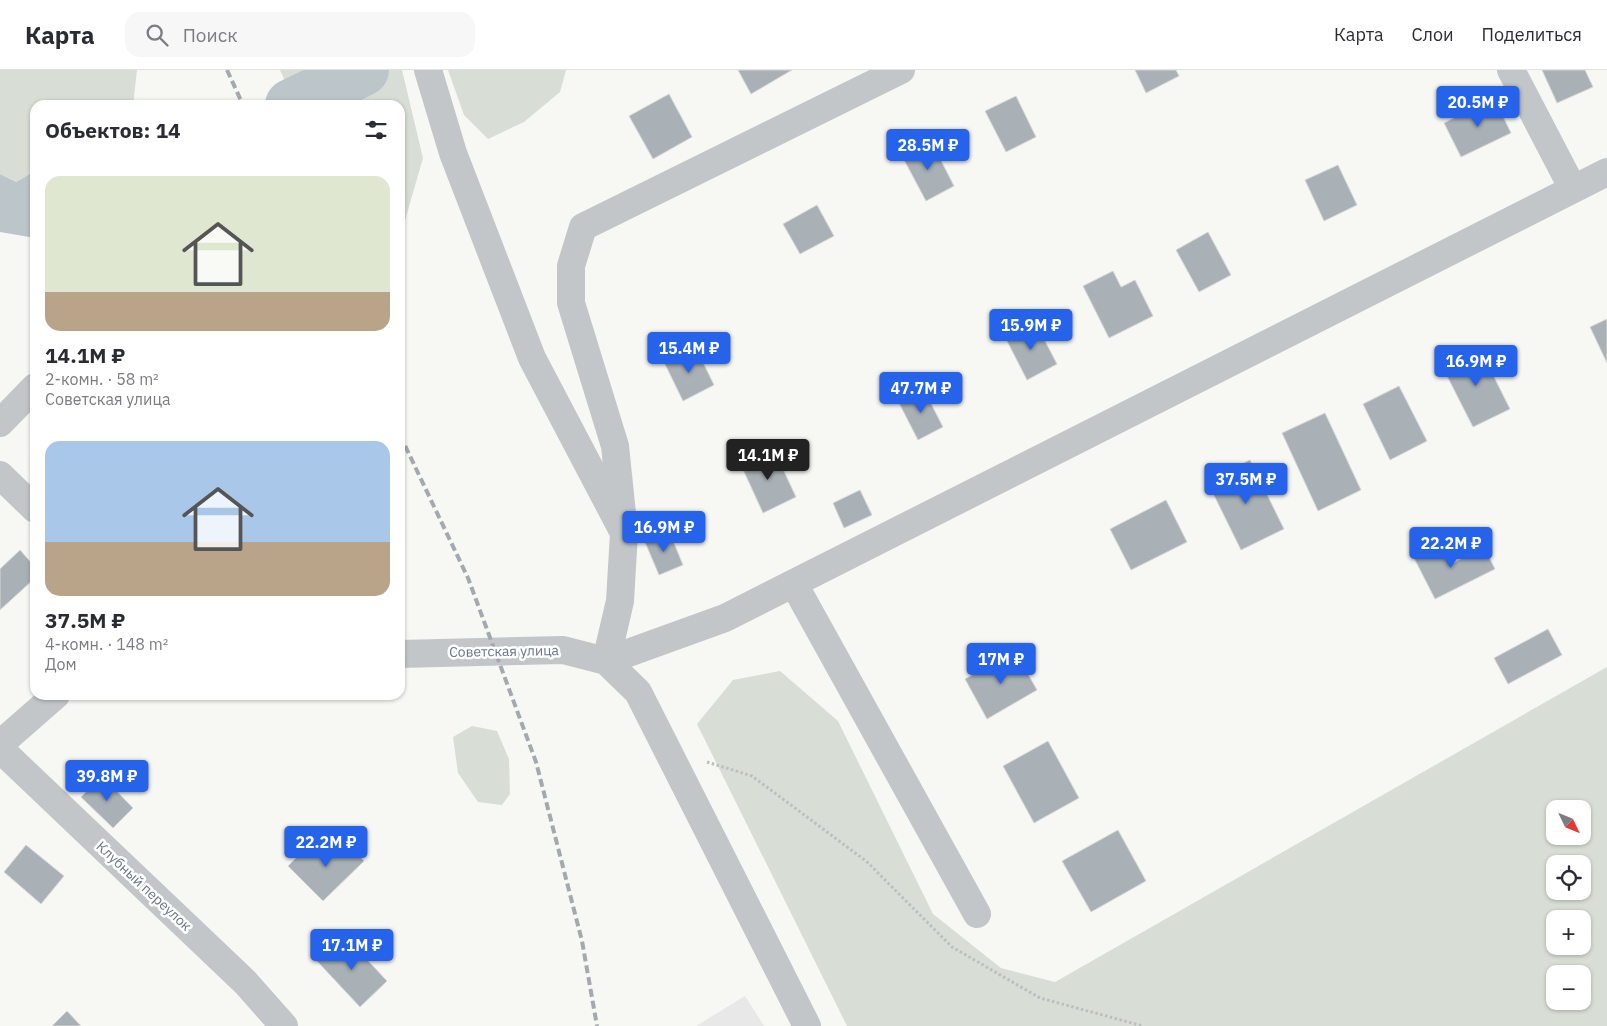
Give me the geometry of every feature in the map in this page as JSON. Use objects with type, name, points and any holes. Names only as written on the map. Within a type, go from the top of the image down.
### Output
[{"type":"street","points":[[606,661],[620,601],[624,533],[614,446],[571,303],[571,266],[583,227],[901,70]]},
{"type":"street","points":[[1511,70],[1573,189]]},
{"type":"street","points":[[428,73],[453,153],[532,358],[624,533]]},
{"type":"street","points":[[606,661],[725,618],[1607,172]]},
{"type":"street","points":[[0,423],[30,392]]},
{"type":"street","points":[[0,475],[30,504]]},
{"type":"street","points":[[794,584],[977,914]]},
{"type":"street","name":"Советская улица","points":[[405,654],[563,650],[606,661]]},
{"type":"street","points":[[606,661],[638,692],[807,1026]]},
{"type":"street","points":[[0,744],[50,700]]},
{"type":"street","name":"Клубный переулок","points":[[0,749],[245,982],[284,1026]]},
{"type":"path","points":[[668,751],[752,776],[866,862],[952,947],[1000,975],[1040,998],[1143,1026]]},
{"type":"shaded area","points":[[0,70],[137,70],[134,100],[30,100],[30,174],[16,182],[0,174]]},
{"type":"shaded area","points":[[280,70],[402,70],[423,158],[405,221],[405,100],[294,100]]},
{"type":"shaded area","points":[[448,70],[566,70],[560,92],[524,122],[488,139],[464,115]]},
{"type":"shaded area","points":[[0,174],[16,182],[30,174],[30,237],[0,232]]},
{"type":"shaded area","points":[[1607,667],[1607,1026],[847,1026],[697,724],[733,680],[780,671],[838,721],[933,914],[1001,968],[1055,982]]},
{"type":"shaded area","points":[[472,726],[497,731],[509,759],[510,794],[502,805],[478,802],[458,773],[453,737]]},
{"type":"shaded area","points":[[745,996],[764,1026],[696,1026]]},
{"type":"building","points":[[738,70],[792,70],[751,94]]},
{"type":"building","points":[[1135,70],[1176,70],[1179,76],[1146,93]]},
{"type":"building","points":[[1542,70],[1585,70],[1593,87],[1557,103]]},
{"type":"building","points":[[669,94],[692,137],[653,159],[629,116]]},
{"type":"building","points":[[1016,96],[1036,137],[1006,152],[985,111]]},
{"type":"building","points":[[1494,98],[1511,133],[1461,157],[1444,123]]},
{"type":"building","points":[[931,141],[954,186],[926,201],[902,156]]},
{"type":"building","points":[[1338,165],[1357,205],[1324,221],[1305,180]]},
{"type":"building","points":[[817,205],[834,236],[800,254],[783,224]]},
{"type":"building","points":[[1208,232],[1231,275],[1199,292],[1176,250]]},
{"type":"building","points":[[1113,271],[1121,287],[1135,280],[1153,316],[1109,338],[1083,286]]},
{"type":"building","points":[[1607,319],[1607,363],[1590,327]]},
{"type":"building","points":[[1035,322],[1057,364],[1027,380],[1005,337]]},
{"type":"building","points":[[695,346],[714,385],[683,401],[664,362]]},
{"type":"building","points":[[1479,347],[1510,409],[1473,427],[1442,366]]},
{"type":"building","points":[[1399,386],[1427,441],[1390,460],[1363,404]]},
{"type":"building","points":[[923,388],[943,427],[918,440],[898,401]]},
{"type":"building","points":[[1325,413],[1361,490],[1318,511],[1282,433]]},
{"type":"building","points":[[774,450],[796,497],[763,513],[741,465]]},
{"type":"building","points":[[1250,460],[1284,529],[1241,550],[1207,481]]},
{"type":"building","points":[[860,490],[872,515],[844,528],[833,503]]},
{"type":"building","points":[[1166,500],[1187,542],[1131,570],[1110,529]]},
{"type":"building","points":[[669,531],[683,565],[659,575],[645,542]]},
{"type":"building","points":[[1443,542],[1453,563],[1484,547],[1495,569],[1435,599],[1413,556]]},
{"type":"building","points":[[20,550],[30,561],[30,583],[0,610],[0,569]]},
{"type":"building","points":[[1548,629],[1562,655],[1508,684],[1494,658]]},
{"type":"building","points":[[1015,651],[1037,690],[987,719],[965,679]]},
{"type":"building","points":[[1048,741],[1079,798],[1034,823],[1003,766]]},
{"type":"building","points":[[102,776],[133,808],[113,828],[81,797]]},
{"type":"building","points":[[1118,830],[1146,881],[1091,912],[1062,861]]},
{"type":"building","points":[[342,839],[364,861],[323,901],[288,866],[312,842],[326,856]]},
{"type":"building","points":[[26,845],[64,876],[41,904],[4,872]]},
{"type":"building","points":[[344,935],[387,981],[360,1007],[317,961]]},
{"type":"building","points":[[67,1011],[81,1026],[52,1026]]},
{"type":"waterway","points":[[301,100],[363,70]]},
{"type":"railway","points":[[227,70],[241,100]]},
{"type":"railway","points":[[405,446],[468,578],[536,762],[582,941],[597,1026]]}]
